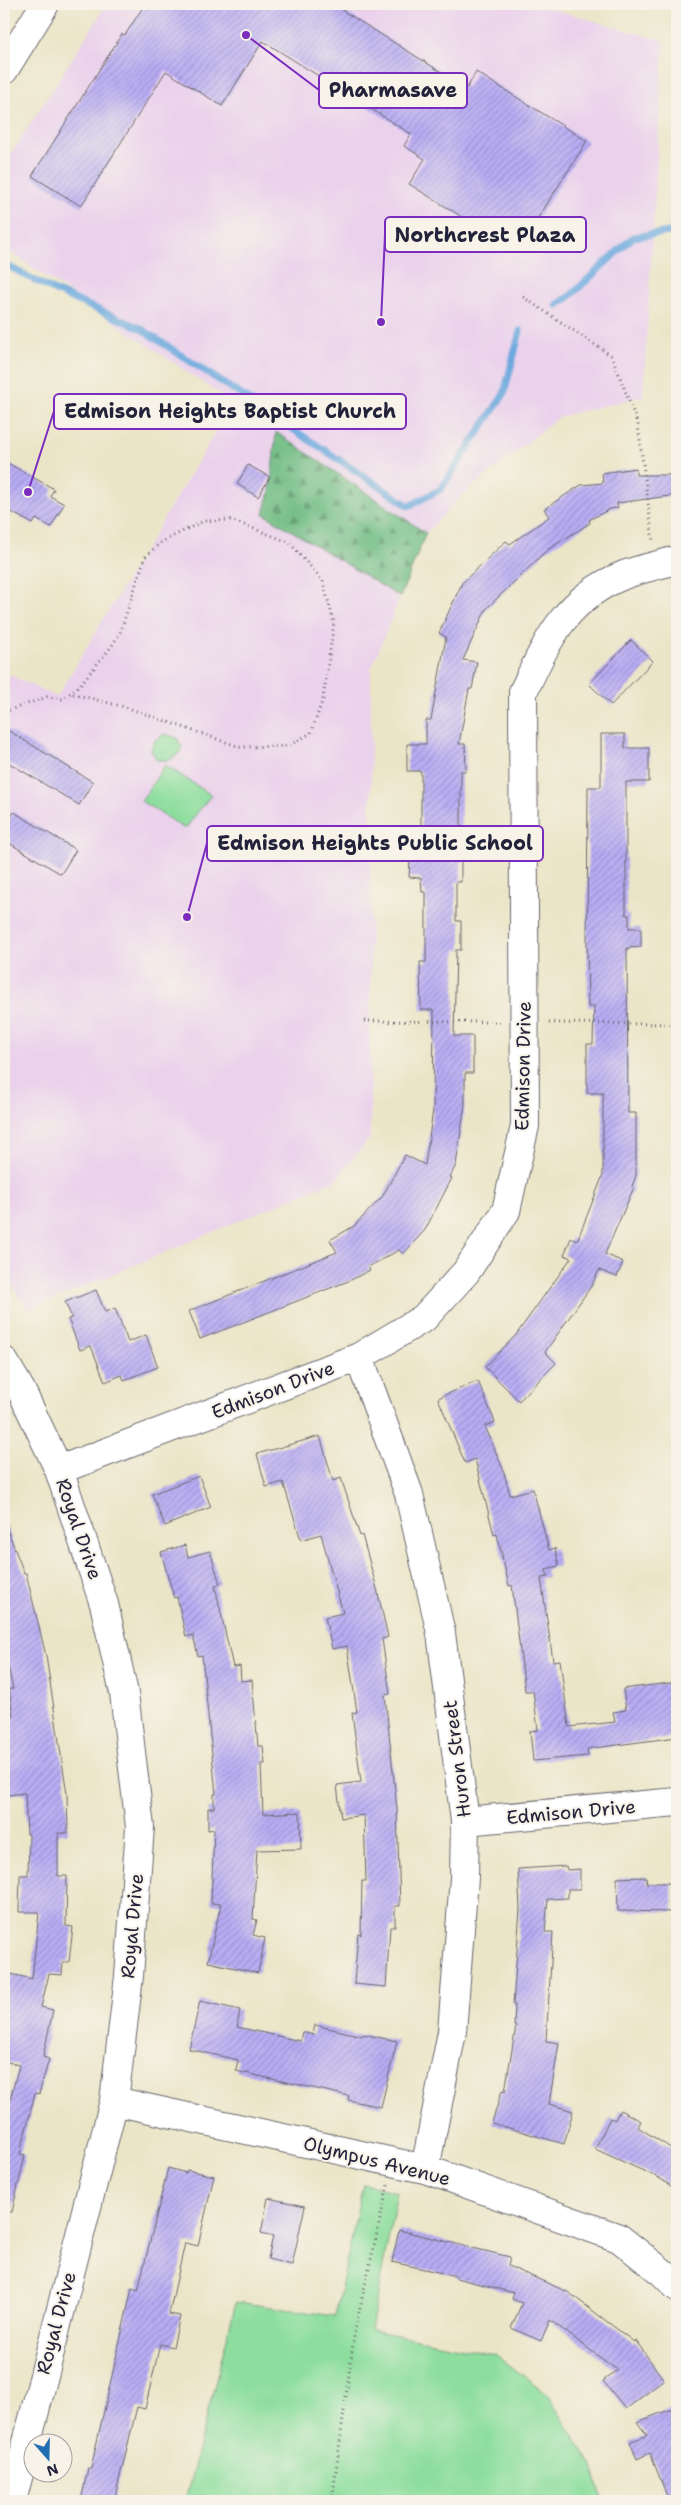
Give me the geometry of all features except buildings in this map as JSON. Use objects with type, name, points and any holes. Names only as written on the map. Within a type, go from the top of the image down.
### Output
[{"type":"street","points":[[4,70],[45,4]]},
{"type":"street","name":"Edmison Drive","points":[[59,1470],[360,1358],[424,1318],[466,1272],[506,1211],[524,1126],[523,692],[550,636],[582,597],[624,575],[667,564]]},
{"type":"street","name":"Huron Street","points":[[360,1358],[409,1494],[435,1605],[441,1633],[465,1821],[464,1878],[452,2032],[424,2169]]},
{"type":"street","name":"Royal Drive","points":[[4,1362],[21,1390],[59,1470],[104,1604],[124,1694],[140,1827],[129,1976],[114,2101],[15,2436],[12,2501]]},
{"type":"street","name":"Edmison Drive","points":[[465,1821],[677,1802]]},
{"type":"street","name":"Olympus Avenue","points":[[114,2101],[424,2169],[619,2238],[664,2273],[677,2287]]},
{"type":"path","points":[[523,296],[612,356],[638,425],[667,564]]},
{"type":"path","points":[[4,712],[48,697],[63,700],[106,654],[120,633],[145,557],[161,542],[204,520],[231,520],[289,542],[323,581],[334,623],[323,699],[311,733],[288,746],[240,747],[128,708],[70,693]]},
{"type":"path","points":[[332,2501],[355,2329],[394,2163]]},
{"type":"shaded area","points":[[107,4],[536,4],[664,41],[643,396],[559,417],[463,494],[426,533],[371,669],[370,1138],[336,1180],[28,1310],[4,1273],[4,672],[57,697],[233,403],[4,248],[4,165]]},
{"type":"green space","points":[[276,432],[426,533],[400,597],[264,514],[270,491]]},
{"type":"green space","points":[[165,734],[177,738],[182,748],[172,758],[157,760],[151,750],[155,740]]},
{"type":"green space","points":[[165,765],[211,795],[185,829],[141,801]]},
{"type":"green space","points":[[363,2184],[397,2192],[371,2330],[495,2354],[546,2393],[592,2464],[603,2501],[185,2501],[236,2302],[335,2316]]},
{"type":"waterway","points":[[557,305],[569,297],[633,237],[677,231]]},
{"type":"waterway","points":[[4,264],[57,292],[140,328],[409,506],[441,489],[504,394],[520,331]]},
{"type":"place","name":"Pharmasave","points":[[246,35]]},
{"type":"place","name":"Northcrest Plaza","points":[[381,322]]},
{"type":"place","name":"Edmison Heights Baptist Church","points":[[28,492]]},
{"type":"place","name":"Edmison Heights Public School","points":[[187,917]]}]
